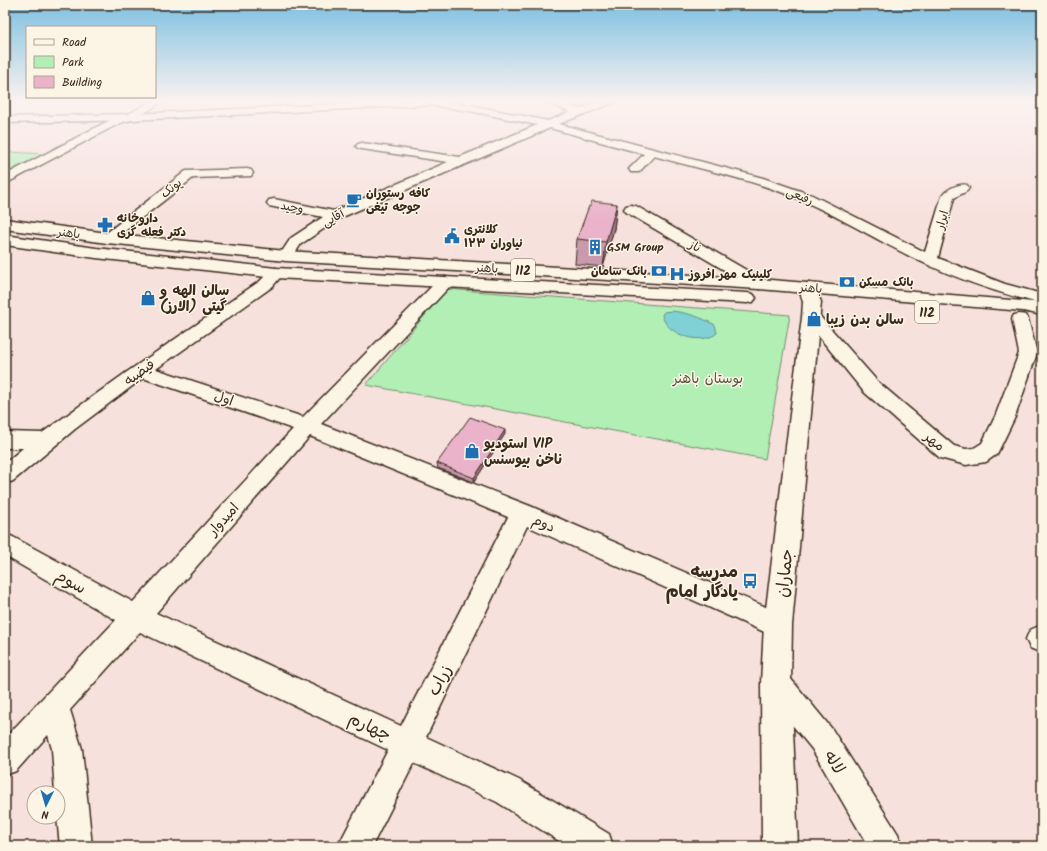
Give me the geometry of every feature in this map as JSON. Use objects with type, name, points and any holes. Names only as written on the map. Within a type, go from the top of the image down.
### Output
[{"type":"main road","points":[[5,180],[81,140]]},
{"type":"main road","points":[[5,187],[93,140]]},
{"type":"main road","name":"باهنر","points":[[5,224],[107,238],[286,256],[758,284],[810,302],[1023,306],[1042,309]]},
{"type":"main road","name":"باهنر","points":[[5,240],[96,253],[276,273],[810,302],[1020,319],[1042,323]]},
{"type":"main road","points":[[276,273],[286,256]]},
{"type":"main road","name":"جماران","points":[[780,846],[776,683],[778,625],[810,302]]},
{"type":"street","name":"آقایی","points":[[286,256],[296,241],[335,215],[511,140]]},
{"type":"street","name":"رفیعی","points":[[603,140],[759,181],[785,190],[807,198],[930,260],[963,274],[999,287],[1042,299]]},
{"type":"street","points":[[362,146],[462,161]]},
{"type":"street","points":[[635,169],[651,153]]},
{"type":"street","name":"پونک","points":[[107,238],[190,174],[247,173]]},
{"type":"street","name":"ابرار","points":[[930,260],[948,196],[963,188]]},
{"type":"street","name":"وحید","points":[[274,203],[335,215]]},
{"type":"street","name":"ناز","points":[[631,209],[758,284]]},
{"type":"street","name":"فیضیه","points":[[5,475],[45,441],[142,370],[266,284],[276,273]]},
{"type":"street","name":"امیدوار","points":[[5,760],[136,617],[307,426],[445,282]]},
{"type":"street","name":"مهر","points":[[810,302],[871,388],[947,452],[966,457],[979,456],[990,448],[1035,358],[1020,319]]},
{"type":"street","name":"اول","points":[[142,370],[307,426]]},
{"type":"street","name":"دوم","points":[[307,426],[522,513],[778,625]]},
{"type":"street","points":[[5,440],[45,441]]},
{"type":"street","name":"زراب","points":[[354,846],[408,744],[522,513]]},
{"type":"street","name":"سوم","points":[[5,544],[136,617]]},
{"type":"street","name":"چهارم","points":[[136,617],[508,791],[597,846]]},
{"type":"street","name":"لاله","points":[[776,683],[822,739],[886,846]]},
{"type":"street","points":[[54,705],[67,749],[76,846]]},
{"type":"green space","points":[[10,152],[44,154],[5,173],[5,155]]},
{"type":"green space","name":"بوستان باهنر","points":[[447,289],[790,315],[765,459],[366,385]]},
{"type":"water","points":[[672,311],[684,313],[710,322],[715,325],[717,333],[710,337],[694,338],[677,333],[665,322],[662,315],[664,312]]},
{"type":"building","points":[[592,201],[617,204],[606,242],[577,239]]},
{"type":"building","name":"استودیو VIP ناخن بیوسنس","points":[[470,417],[505,430],[474,478],[437,463]]},
{"type":"place","name":"کافه رستوران جوجه تیغی","points":[[354,200]]},
{"type":"place","name":"داروخانه دکتر فعله گری","points":[[105,225]]},
{"type":"place","name":"کلانتری ۱۲۳ نیاوران","points":[[452,236]]},
{"type":"place","name":"GSM Group","points":[[595,247]]},
{"type":"place","name":"بانک سامان","points":[[659,271]]},
{"type":"place","name":"کلینیک مهر افروز","points":[[677,274]]},
{"type":"place","name":"بانک مسکن","points":[[847,282]]},
{"type":"place","name":"سالن الهه و گیتی (الارز)","points":[[148,298]]},
{"type":"place","name":"سالن بدن زیبا","points":[[814,319]]},
{"type":"place","name":"استودیو VIP ناخن بیوسنس","points":[[472,451]]},
{"type":"place","name":"مدرسه یادگار امام","points":[[750,581]]}]
